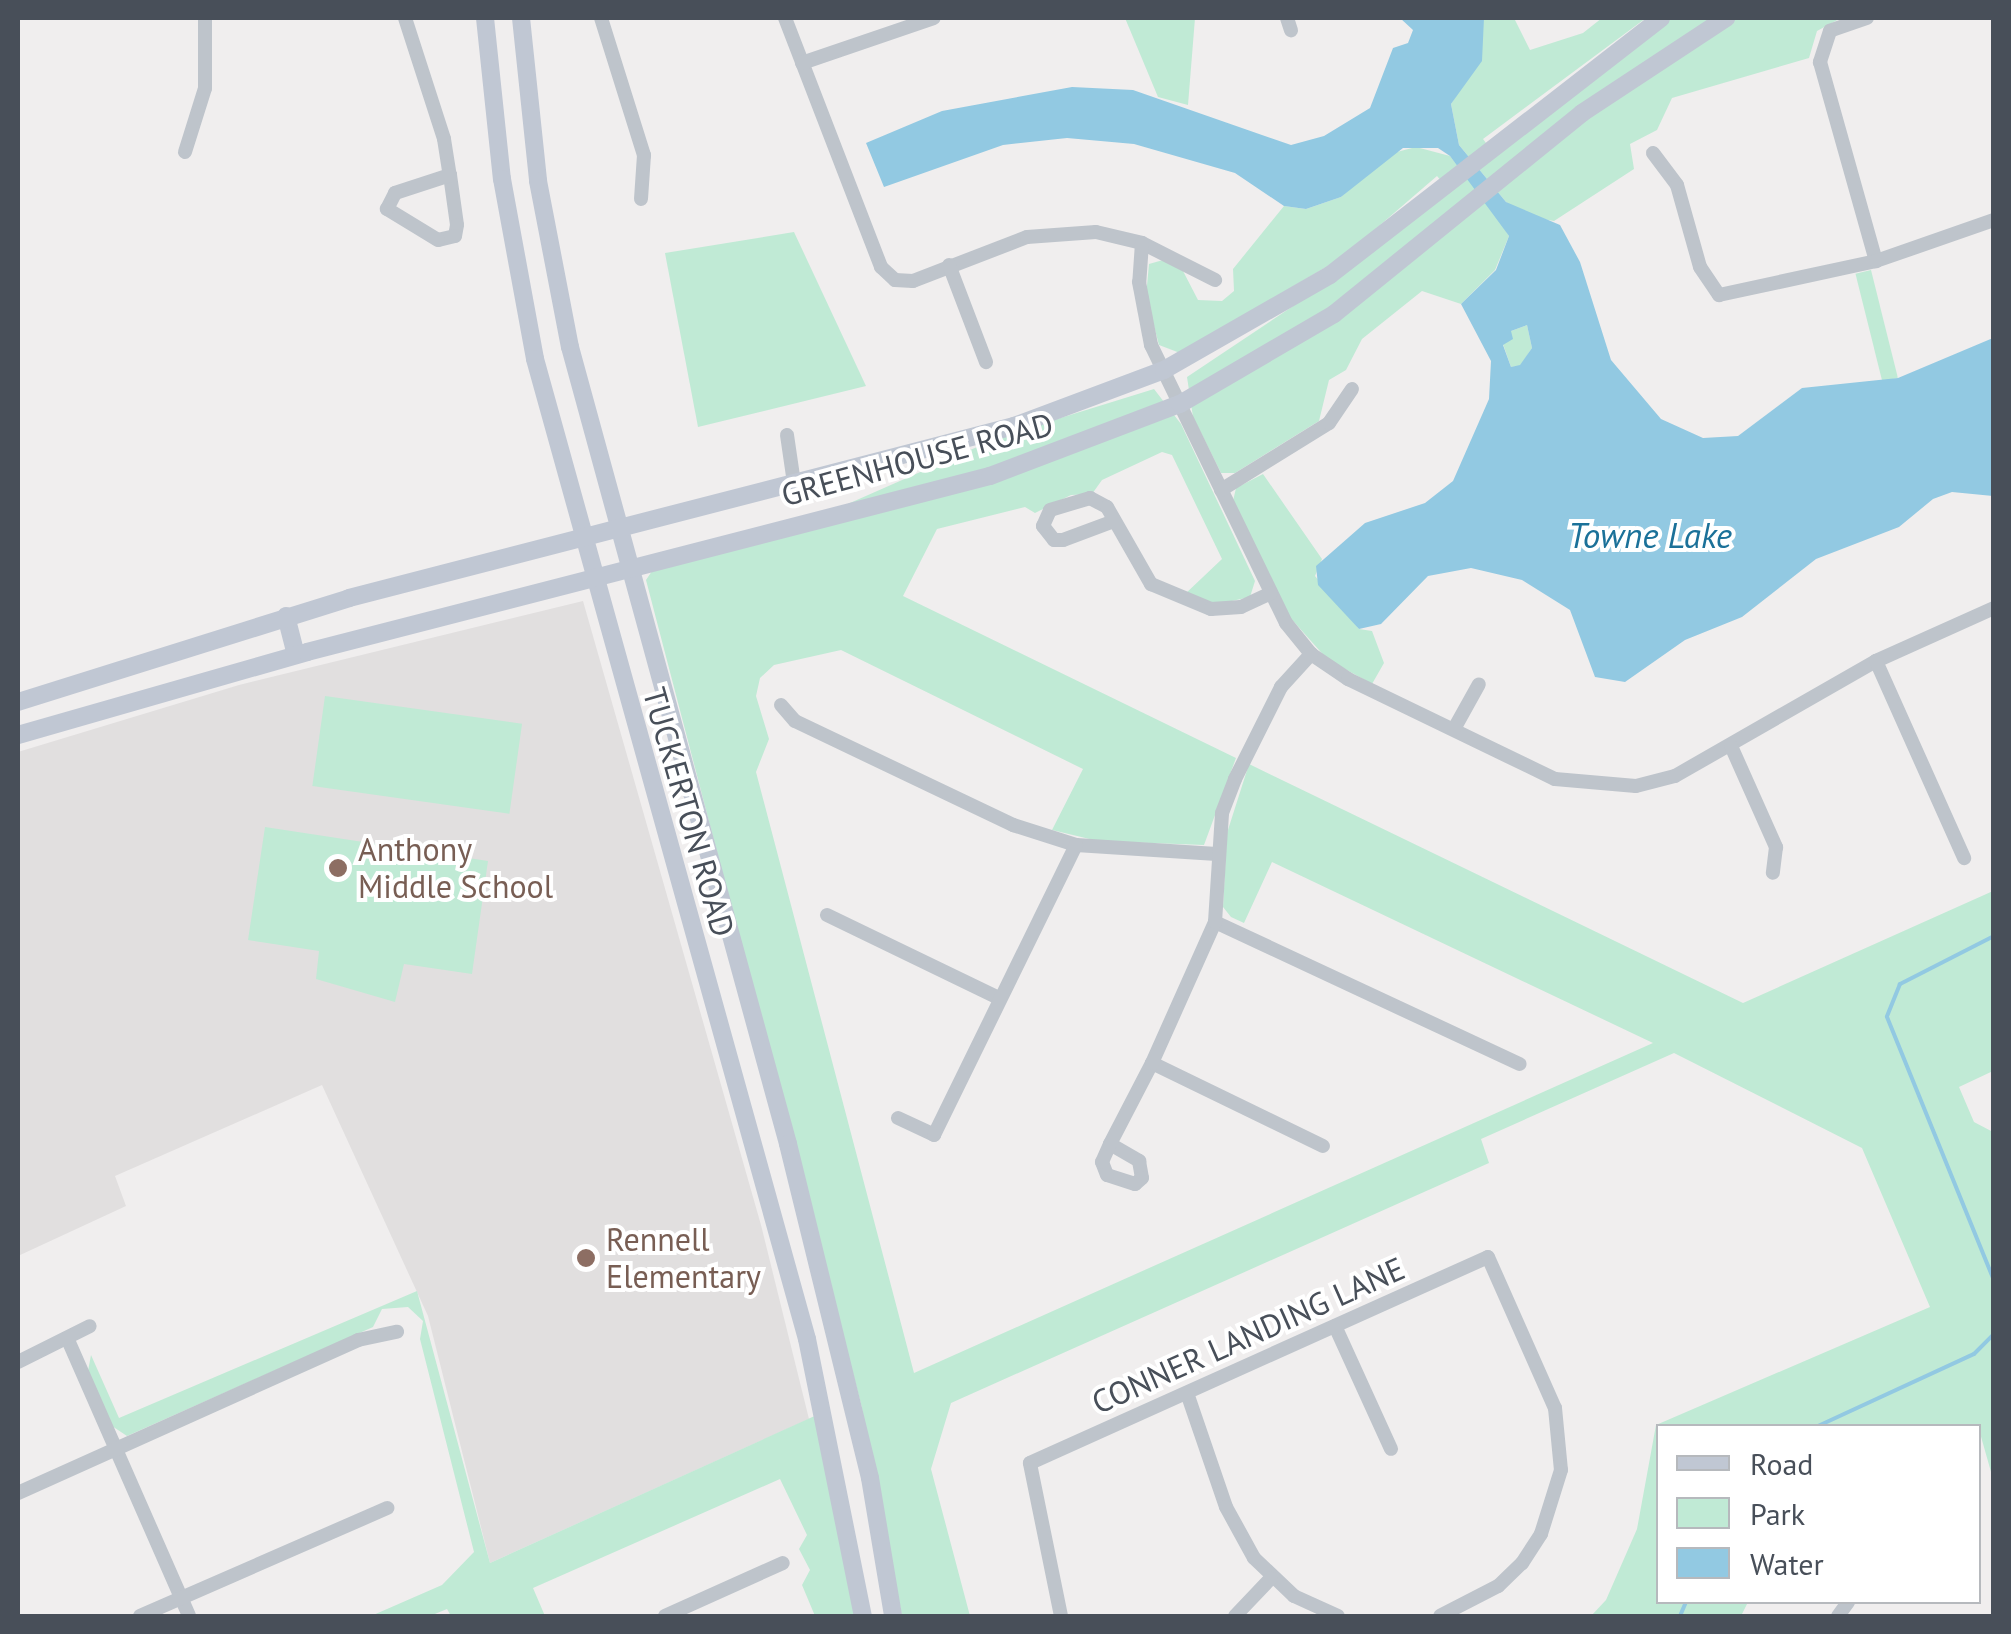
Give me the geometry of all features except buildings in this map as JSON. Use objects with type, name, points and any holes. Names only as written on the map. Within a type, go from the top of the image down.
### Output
[{"type":"main road","name":"TUCKERTON ROAD","points":[[485,18],[517,277],[593,577],[811,1357],[863,1616]]},
{"type":"main road","name":"TUCKERTON ROAD","points":[[521,18],[548,244],[570,347],[788,1144],[870,1478],[894,1616]]},
{"type":"main road","name":"GREENHOUSE ROAD","points":[[18,702],[286,616],[1014,426],[1164,370],[1330,275],[1660,18]]},
{"type":"main road","name":"GREENHOUSE ROAD","points":[[18,732],[630,567],[990,476],[1180,404],[1334,314],[1582,113],[1726,18]]},
{"type":"main road","points":[[286,616],[296,655]]},
{"type":"main road","points":[[811,1357],[838,1352]]},
{"type":"street","points":[[185,152],[205,88],[204,18]]},
{"type":"street","points":[[405,18],[437,111],[450,176],[455,236],[438,240],[387,209],[395,194],[450,176]]},
{"type":"street","points":[[601,18],[644,155],[642,198]]},
{"type":"street","points":[[784,18],[881,266],[896,280],[913,281],[1027,237],[1096,232],[1142,244],[1215,280]]},
{"type":"street","points":[[802,63],[934,18]]},
{"type":"street","points":[[1866,18],[1823,38],[1820,62],[1876,261]]},
{"type":"street","points":[[1653,153],[1677,185],[1700,267],[1719,295],[1876,261],[1994,220]]},
{"type":"street","points":[[1142,244],[1144,322],[1270,593],[1311,654],[1556,778],[1593,787],[1636,786],[1675,776],[1876,661],[1994,608]]},
{"type":"street","points":[[949,266],[986,362]]},
{"type":"street","points":[[1221,490],[1329,423],[1352,389]]},
{"type":"street","points":[[787,435],[794,482]]},
{"type":"street","points":[[1114,521],[1064,540],[1054,540],[1043,526],[1050,510],[1090,498],[1107,507],[1114,521],[1138,571],[1185,601],[1211,609],[1241,607],[1270,593]]},
{"type":"street","points":[[1110,1144],[1152,1063],[1215,922],[1218,854],[1235,779],[1281,686],[1311,654]]},
{"type":"street","points":[[1876,661],[1964,858]]},
{"type":"street","points":[[1454,729],[1479,684]]},
{"type":"street","points":[[781,705],[795,721],[982,814],[1076,845],[1218,854]]},
{"type":"street","points":[[1731,746],[1776,847],[1773,872]]},
{"type":"street","points":[[898,1118],[934,1135],[1076,845]]},
{"type":"street","points":[[827,915],[999,998]]},
{"type":"street","points":[[1215,922],[1520,1064]]},
{"type":"street","points":[[1152,1063],[1323,1146]]},
{"type":"street","name":"CONNER LANDING LANE","points":[[1061,1616],[1030,1463],[1488,1258],[1554,1408],[1561,1470],[1548,1519],[1522,1562],[1470,1605],[1440,1616]]},
{"type":"street","points":[[18,1362],[90,1326]]},
{"type":"street","points":[[1335,1326],[1391,1449]]},
{"type":"street","points":[[18,1493],[358,1340],[397,1332]]},
{"type":"street","points":[[68,1340],[189,1616]]},
{"type":"street","points":[[1187,1393],[1236,1532],[1271,1578],[1338,1616]]},
{"type":"street","points":[[140,1616],[387,1508]]},
{"type":"street","points":[[665,1616],[784,1564]]},
{"type":"street","points":[[1235,1616],[1271,1578]]},
{"type":"shaded area","name":"Anthony Middle School","points":[[583,601],[761,1225],[809,1419],[490,1563],[428,1316],[322,1085],[115,1176],[126,1206],[18,1256],[18,752],[239,685]]},
{"type":"green space","points":[[1125,18],[1195,18],[1188,105],[1158,97]]},
{"type":"green space","points":[[1484,18],[1514,18],[1530,50],[1583,33],[1602,18],[1646,18],[1483,139],[1495,155],[1671,18],[1841,18],[1817,31],[1809,58],[1672,98],[1657,130],[1630,144],[1634,169],[1554,221],[1525,216],[1506,202],[1459,145],[1451,104],[1465,82]]},
{"type":"green space","points":[[1416,147],[1450,156],[1493,211],[1509,236],[1495,270],[1461,304],[1422,291],[1362,339],[1346,370],[1329,380],[1319,421],[1235,473],[1221,473],[1193,417],[1187,377],[1353,266],[1449,190],[1437,176],[1343,257],[1180,353],[1159,345],[1146,296],[1149,264],[1163,260],[1183,271],[1198,300],[1222,301],[1234,291],[1233,269],[1284,206],[1306,209],[1341,197],[1389,154]]},
{"type":"green space","points":[[794,232],[866,386],[698,427],[665,253]]},
{"type":"green space","points":[[1871,270],[1898,378],[1882,382],[1855,274]]},
{"type":"green space","points":[[1527,325],[1532,348],[1520,366],[1511,367],[1503,344],[1511,331]]},
{"type":"green space","points":[[1154,389],[1181,424],[1255,581],[1250,597],[1218,604],[1184,595],[1222,559],[1172,455],[1162,452],[1102,480],[1092,494],[1071,495],[1035,513],[1025,507],[937,529],[903,596],[1236,758],[1204,845],[1098,841],[1052,830],[1083,769],[841,650],[774,665],[760,678],[756,696],[769,739],[756,772],[914,1373],[1653,1043],[1272,862],[1244,923],[1231,917],[1223,907],[1227,833],[1249,764],[1743,1003],[1993,891],[1993,1071],[1959,1087],[1974,1122],[1993,1132],[1993,1479],[1981,1424],[1658,1424],[1930,1307],[1862,1148],[1674,1053],[1481,1139],[1489,1163],[951,1403],[931,1469],[970,1616],[902,1616],[861,1404],[646,580],[652,571],[766,540],[1002,436]]},
{"type":"green space","points":[[1263,474],[1322,559],[1315,576],[1359,629],[1372,631],[1384,663],[1372,684],[1327,659],[1287,614],[1233,501],[1236,488]]},
{"type":"green space","points":[[325,696],[522,724],[509,814],[312,786]]},
{"type":"green space","points":[[265,827],[488,861],[472,974],[404,964],[395,1002],[316,979],[319,951],[248,940]]},
{"type":"green space","points":[[417,1291],[490,1563],[819,1414],[857,1616],[815,1616],[802,1585],[810,1570],[799,1549],[807,1535],[780,1479],[533,1588],[545,1616],[451,1616],[447,1609],[430,1616],[371,1616],[442,1585],[474,1552],[420,1339],[423,1321],[408,1307],[382,1309],[373,1327],[127,1436],[112,1426],[88,1371],[91,1355],[119,1418]]},
{"type":"green space","points":[[1656,1425],[1656,1604],[1747,1604],[1741,1616],[1591,1616],[1606,1600],[1637,1529]]},
{"type":"water","name":"Towne Lake","points":[[1400,18],[1484,18],[1482,61],[1451,104],[1459,145],[1506,202],[1560,225],[1580,262],[1611,360],[1661,419],[1703,438],[1738,436],[1802,388],[1898,378],[1993,338],[1993,496],[1952,492],[1933,499],[1899,527],[1816,559],[1742,617],[1685,640],[1625,682],[1595,677],[1570,610],[1522,580],[1471,568],[1428,576],[1381,624],[1359,629],[1318,585],[1316,566],[1365,523],[1425,503],[1453,481],[1489,399],[1491,361],[1461,304],[1496,270],[1509,236],[1450,156],[1438,148],[1403,148],[1341,197],[1306,209],[1284,206],[1235,173],[1134,144],[1067,138],[1003,145],[884,187],[866,143],[942,111],[1072,87],[1133,90],[1291,145],[1324,136],[1370,108],[1393,48],[1408,43],[1413,30]],"holes":[[[1527,325],[1532,348],[1520,365],[1511,367],[1503,345],[1513,339],[1511,331]]]},
{"type":"waterway","points":[[1994,936],[1900,984],[1887,1017],[1994,1281]]},
{"type":"waterway","points":[[1822,1424],[1974,1354],[1994,1334]]},
{"type":"waterway","points":[[1680,1616],[1685,1604]]},
{"type":"place","name":"Anthony Middle School","points":[[338,868]]},
{"type":"place","name":"Rennell Elementary","points":[[586,1258]]}]
